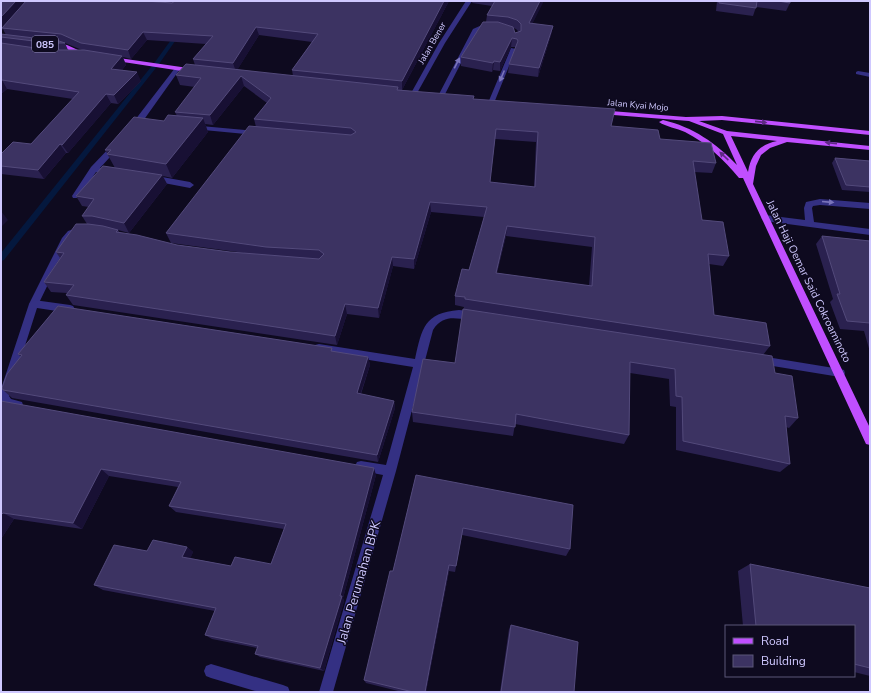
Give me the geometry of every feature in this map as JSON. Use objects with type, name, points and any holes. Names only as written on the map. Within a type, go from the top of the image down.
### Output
[{"type":"main road","name":"085","points":[[49,44],[64,46],[88,55],[96,56]]},
{"type":"main road","points":[[67,55],[88,55]]},
{"type":"main road","points":[[103,58],[201,71]]},
{"type":"main road","points":[[405,95],[416,96]]},
{"type":"main road","points":[[487,102],[498,103]]},
{"type":"main road","name":"Jalan Kyai Mojo","points":[[591,111],[688,119],[722,118],[870,133]]},
{"type":"main road","points":[[629,114],[669,123],[704,140],[730,161],[750,185]]},
{"type":"main road","points":[[688,119],[726,132],[870,148]]},
{"type":"main road","points":[[726,132],[728,126],[743,120]]},
{"type":"main road","points":[[702,124],[723,141],[737,157]]},
{"type":"main road","name":"Jalan Haji Oemar Said Cokroaminoto","points":[[726,132],[870,440]]},
{"type":"main road","points":[[750,185],[752,162],[757,153],[765,146],[785,142],[808,141]]},
{"type":"street","name":"Jalan Bener","points":[[416,96],[442,43],[469,1]]},
{"type":"street","points":[[440,98],[476,29],[478,27],[488,26],[502,28]]},
{"type":"street","points":[[487,102],[513,49]]},
{"type":"street","points":[[154,124],[135,125],[174,68]]},
{"type":"street","points":[[858,73],[870,75]]},
{"type":"street","points":[[185,127],[264,134]]},
{"type":"street","points":[[76,196],[94,169],[123,138]]},
{"type":"street","points":[[94,169],[124,174]]},
{"type":"street","points":[[146,177],[190,184]]},
{"type":"street","points":[[810,223],[808,208],[809,204],[812,202],[870,206]]},
{"type":"street","points":[[765,218],[870,232]]},
{"type":"street","points":[[29,407],[7,403],[4,396],[34,304],[68,235],[77,230],[91,230]]},
{"type":"street","points":[[34,304],[81,311]]},
{"type":"street","name":"Jalan Perumahan BPK","points":[[326,692],[390,471],[419,364],[426,331],[432,322],[441,316],[453,313],[486,316]]},
{"type":"street","points":[[309,346],[419,364]]},
{"type":"street","points":[[750,359],[840,374]]},
{"type":"street","points":[[351,464],[390,471]]},
{"type":"street","points":[[211,672],[283,692]]},
{"type":"building","points":[[1,1],[16,1],[1,17]]},
{"type":"building","points":[[26,1],[145,1],[172,3],[175,1],[444,1],[402,81],[292,70],[318,34],[256,27],[233,63],[193,59],[213,36],[143,32],[128,50],[81,43],[61,34],[2,28]]},
{"type":"building","points":[[495,1],[540,1],[529,23],[553,26],[539,68],[509,64],[518,41],[517,39],[512,38],[500,62],[494,61],[493,63],[461,57],[483,22],[498,22],[513,27],[515,33],[521,31],[521,24],[517,20],[508,17],[487,15]]},
{"type":"building","points":[[719,1],[757,1],[756,8],[719,3]]},
{"type":"building","points":[[778,1],[790,1],[790,3]]},
{"type":"building","points":[[1,34],[65,43],[50,43],[1,37]]},
{"type":"building","points":[[1,43],[49,50],[84,50],[122,56],[111,69],[137,72],[114,95],[106,94],[62,145],[60,144],[38,170],[1,166],[1,154],[13,142],[31,144],[79,92],[1,81]]},
{"type":"building","points":[[186,64],[398,87],[397,90],[474,96],[473,99],[615,109],[611,126],[658,130],[660,139],[711,143],[716,163],[693,161],[702,220],[723,222],[729,256],[708,254],[714,315],[766,323],[770,346],[465,299],[465,297],[455,296],[462,269],[469,270],[487,207],[430,202],[414,259],[392,257],[378,308],[345,304],[335,336],[66,295],[74,285],[44,282],[64,253],[56,252],[76,224],[103,226],[118,230],[116,232],[137,235],[177,245],[230,252],[319,259],[324,254],[319,250],[266,247],[166,233],[249,126],[351,135],[356,132],[351,128],[254,119],[271,98],[241,76],[210,115],[175,112],[201,78],[176,75]],"holes":[[[496,129],[538,132],[535,187],[490,182]],[[507,226],[595,237],[592,286],[496,273]]]},
{"type":"building","points":[[168,115],[203,118],[166,164],[107,154],[111,150],[105,150],[134,117],[164,121]]},
{"type":"building","points":[[835,158],[870,161],[870,187],[846,185]]},
{"type":"building","points":[[103,166],[162,175],[124,223],[92,216],[82,216],[94,199],[76,196]]},
{"type":"building","points":[[822,236],[870,241],[870,323],[847,321],[837,294],[840,294]]},
{"type":"building","points":[[58,306],[332,348],[331,351],[368,357],[357,393],[394,401],[377,455],[3,390],[2,388],[7,374],[22,355],[18,354]]},
{"type":"building","points":[[463,309],[772,356],[775,373],[792,376],[798,418],[785,416],[790,464],[683,441],[682,397],[676,396],[675,369],[630,362],[629,435],[516,414],[515,427],[412,412],[423,359],[455,363]]},
{"type":"building","points":[[1,401],[374,468],[340,596],[342,596],[320,668],[255,654],[258,646],[205,635],[216,608],[94,585],[114,545],[147,551],[153,540],[187,547],[182,557],[231,566],[235,557],[271,564],[286,524],[169,506],[181,482],[101,469],[73,523],[3,513],[1,515]]},
{"type":"building","points":[[416,475],[573,505],[570,549],[463,528],[456,566],[449,565],[425,692],[413,692],[364,680],[390,571],[393,571]]},
{"type":"building","points":[[750,564],[870,588],[870,668],[855,664],[855,625],[756,625]]},
{"type":"building","points":[[511,625],[578,642],[574,692],[501,692]]},
{"type":"waterway","points":[[1,258],[157,63],[178,34]]}]
